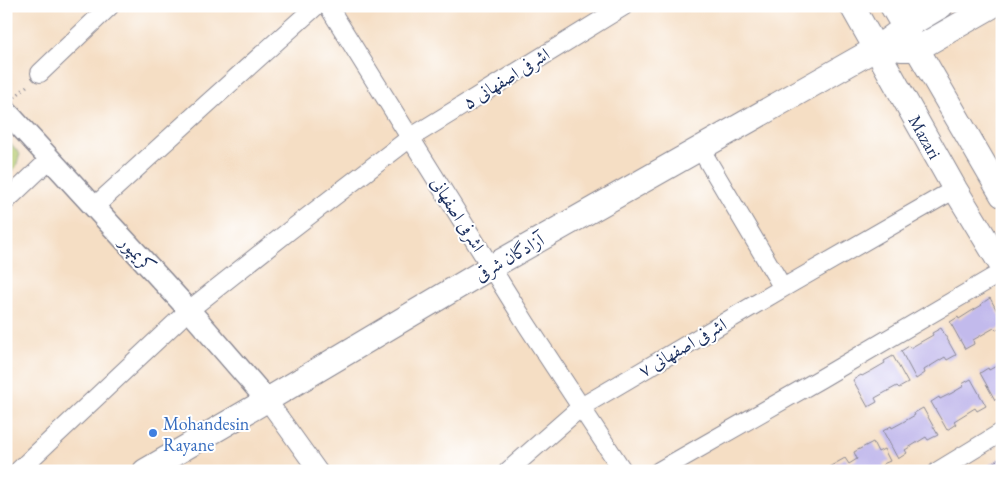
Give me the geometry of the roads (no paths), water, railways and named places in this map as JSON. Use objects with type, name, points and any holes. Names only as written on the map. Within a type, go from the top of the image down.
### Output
[{"type":"main road","name":"Mazari","points":[[852,6],[1002,266]]},
{"type":"main road","name":"Mazari","points":[[892,6],[1002,195]]},
{"type":"main road","name":"آزادگان شرقی","points":[[145,471],[492,267],[876,48],[904,28],[941,6]]},
{"type":"main road","points":[[876,48],[917,49],[992,6]]},
{"type":"street","points":[[40,73],[110,6]]},
{"type":"street","points":[[94,207],[316,6]]},
{"type":"street","name":"اشرفی اصفهانی","points":[[328,6],[527,325],[623,471]]},
{"type":"street","name":"اشرفی اصفهانی ۵","points":[[18,471],[190,310],[289,230],[410,138],[624,6]]},
{"type":"street","name":"کریمپور","points":[[10,106],[50,159],[190,310],[267,400]]},
{"type":"street","points":[[700,148],[783,288]]},
{"type":"street","points":[[6,200],[50,159]]},
{"type":"street","name":"اشرفی اصفهانی ۷","points":[[508,471],[581,407],[956,188]]},
{"type":"street","points":[[659,471],[1002,272]]},
{"type":"street","points":[[267,400],[318,471]]},
{"type":"street","points":[[938,471],[1002,432]]},
{"type":"place","name":"Mohandesin Rayane","points":[[153,433]]}]
